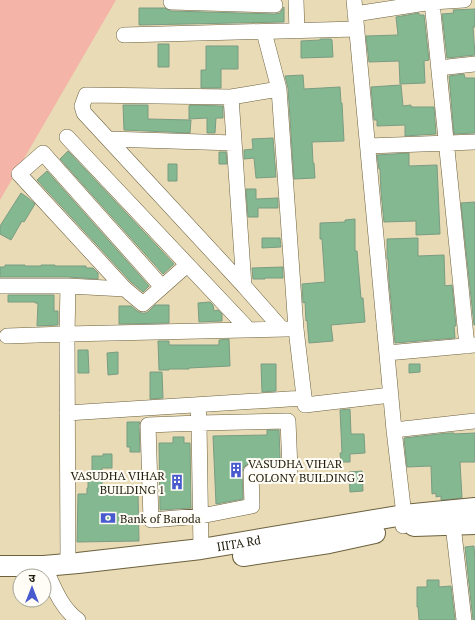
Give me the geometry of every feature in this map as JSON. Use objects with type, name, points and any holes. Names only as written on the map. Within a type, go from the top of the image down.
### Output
[{"type":"main road","name":"IIITA Rd","points":[[52,571],[68,564],[201,549],[404,521],[475,508]]},
{"type":"main road","name":"IIITA Rd","points":[[52,573],[87,574],[208,561],[329,543],[404,521],[453,525],[475,524]]},
{"type":"main road","name":"IIITA Rd","points":[[0,566],[13,568]]},
{"type":"main road","points":[[0,577],[12,577]]},
{"type":"street","points":[[172,0],[171,2],[275,5]]},
{"type":"street","points":[[296,0],[297,31]]},
{"type":"street","points":[[404,521],[394,430],[355,7],[464,0]]},
{"type":"street","points":[[387,353],[471,345],[446,143],[432,2]]},
{"type":"street","points":[[124,35],[357,29]]},
{"type":"street","points":[[264,32],[279,88],[289,329],[305,405],[391,395]]},
{"type":"street","points":[[439,68],[475,64]]},
{"type":"street","points":[[279,88],[231,97],[86,95],[82,106],[84,113],[244,286],[289,329]]},
{"type":"street","points":[[231,97],[244,286]]},
{"type":"street","points":[[67,137],[249,330]]},
{"type":"street","points":[[109,139],[234,143]]},
{"type":"street","points":[[368,146],[475,142]]},
{"type":"street","points":[[162,287],[43,153],[19,174],[124,289],[143,304],[187,265]]},
{"type":"street","points":[[0,286],[68,286],[124,289]]},
{"type":"street","points":[[68,286],[68,564]]},
{"type":"street","points":[[7,336],[289,329]]},
{"type":"street","points":[[67,413],[304,398]]},
{"type":"street","points":[[198,405],[201,549]]},
{"type":"street","points":[[288,421],[290,470],[251,472],[252,506],[201,516],[151,520],[148,425],[199,423],[288,421]]},
{"type":"street","points":[[394,430],[475,421]]},
{"type":"street","points":[[453,525],[464,620]]},
{"type":"street","points":[[52,585],[64,606],[78,620]]},
{"type":"shaded area","points":[[0,0],[116,0],[0,200]]},
{"type":"building","points":[[284,7],[284,22],[139,25],[139,8],[165,8],[171,11],[275,14],[280,13]]},
{"type":"building","points":[[475,9],[475,27],[473,27],[475,55],[447,58],[442,14],[454,13],[453,10]]},
{"type":"building","points":[[419,13],[419,15],[424,15],[429,60],[424,61],[425,83],[400,84],[399,61],[369,62],[366,36],[398,35],[396,17]]},
{"type":"building","points":[[320,39],[332,40],[333,57],[301,58],[301,41]]},
{"type":"building","points":[[158,44],[169,44],[169,67],[158,67]]},
{"type":"building","points":[[206,46],[238,46],[238,69],[221,69],[221,88],[201,88],[201,70],[206,70]]},
{"type":"building","points":[[464,74],[465,78],[475,78],[475,133],[454,134],[449,76]]},
{"type":"building","points":[[303,75],[304,89],[340,87],[344,141],[312,142],[315,178],[294,179],[288,88],[285,76]]},
{"type":"building","points":[[401,85],[403,106],[411,105],[411,107],[434,107],[436,134],[405,136],[405,125],[377,126],[377,120],[374,120],[371,87]]},
{"type":"building","points":[[123,105],[148,105],[148,119],[191,120],[190,133],[124,130]]},
{"type":"building","points":[[190,105],[223,106],[223,118],[216,118],[215,133],[207,133],[207,118],[189,119]]},
{"type":"building","points":[[273,138],[276,177],[256,178],[254,158],[244,159],[244,150],[253,149],[252,139]]},
{"type":"building","points":[[68,151],[174,264],[163,274],[60,159]]},
{"type":"building","points":[[219,152],[226,152],[227,164],[219,164]]},
{"type":"building","points":[[409,153],[409,166],[437,165],[440,234],[416,235],[416,221],[384,222],[380,169],[377,155]]},
{"type":"building","points":[[168,164],[177,164],[177,181],[168,181]]},
{"type":"building","points":[[47,171],[149,286],[143,292],[131,282],[37,180]]},
{"type":"building","points":[[246,189],[256,189],[256,199],[278,198],[278,208],[258,208],[258,217],[248,217]]},
{"type":"building","points":[[21,193],[35,204],[24,222],[22,221],[11,240],[0,234],[0,226]]},
{"type":"building","points":[[475,202],[475,325],[474,325],[461,203]]},
{"type":"building","points":[[355,219],[355,251],[357,251],[361,298],[363,298],[365,322],[331,325],[333,341],[309,343],[305,302],[303,303],[302,284],[325,282],[322,239],[320,239],[320,223],[345,222],[345,220]]},
{"type":"building","points":[[262,238],[280,238],[281,247],[262,248]]},
{"type":"building","points":[[418,238],[418,256],[444,255],[445,286],[452,285],[456,326],[454,326],[455,338],[395,343],[387,259],[387,239]]},
{"type":"building","points":[[5,265],[86,266],[86,268],[93,268],[98,273],[98,279],[68,277],[0,277],[0,267],[5,267]]},
{"type":"building","points":[[283,267],[283,278],[253,279],[252,268]]},
{"type":"building","points":[[8,295],[54,295],[54,311],[58,311],[58,325],[37,326],[38,303],[8,302]]},
{"type":"building","points":[[210,302],[213,305],[214,311],[218,310],[222,314],[222,321],[199,322],[198,303]]},
{"type":"building","points":[[155,305],[169,305],[169,323],[119,324],[119,306],[131,306],[141,313],[146,313]]},
{"type":"building","points":[[229,339],[230,366],[159,370],[158,341],[169,341],[169,345],[219,345],[219,340]]},
{"type":"building","points":[[78,350],[88,350],[89,373],[78,373]]},
{"type":"building","points":[[118,352],[118,374],[108,375],[107,353]]},
{"type":"building","points":[[261,364],[276,364],[276,391],[262,392]]},
{"type":"building","points":[[409,364],[420,364],[420,372],[409,373]]},
{"type":"building","points":[[150,372],[162,372],[163,398],[150,399]]},
{"type":"building","points":[[350,409],[351,434],[364,434],[365,453],[350,454],[350,462],[341,462],[340,410]]},
{"type":"building","points":[[127,422],[140,422],[140,452],[130,452],[130,447],[127,447]]},
{"type":"building","name":"VASUDHA VIHAR COLONY BUILDING 2","points":[[267,430],[279,430],[279,462],[251,463],[246,465],[242,472],[243,499],[216,504],[213,436],[267,435]]},
{"type":"building","points":[[448,433],[475,433],[475,462],[460,462],[462,498],[441,500],[441,496],[436,497],[436,493],[432,494],[431,466],[407,467],[404,438]]},
{"type":"building","name":"VASUDHA VIHAR BUILDING 1","points":[[173,437],[184,437],[184,443],[190,443],[191,508],[160,510],[159,443],[173,443]]},
{"type":"building","name":"Bank of Baroda","points":[[103,454],[112,454],[112,468],[102,468],[102,488],[106,488],[106,493],[138,491],[139,541],[77,542],[78,494],[87,494],[88,472],[92,472],[92,456],[103,456]]},
{"type":"building","points":[[362,471],[363,491],[350,492],[349,472]]},
{"type":"building","points":[[474,546],[475,620],[473,620],[465,547]]},
{"type":"building","points":[[427,580],[439,580],[439,587],[451,586],[455,620],[419,620],[417,607],[417,587],[427,587]]},
{"type":"place","name":"VASUDHA VIHAR COLONY BUILDING 2","points":[[236,470]]},
{"type":"place","name":"VASUDHA VIHAR BUILDING 1","points":[[177,482]]},
{"type":"place","name":"Bank of Baroda","points":[[108,518]]}]
